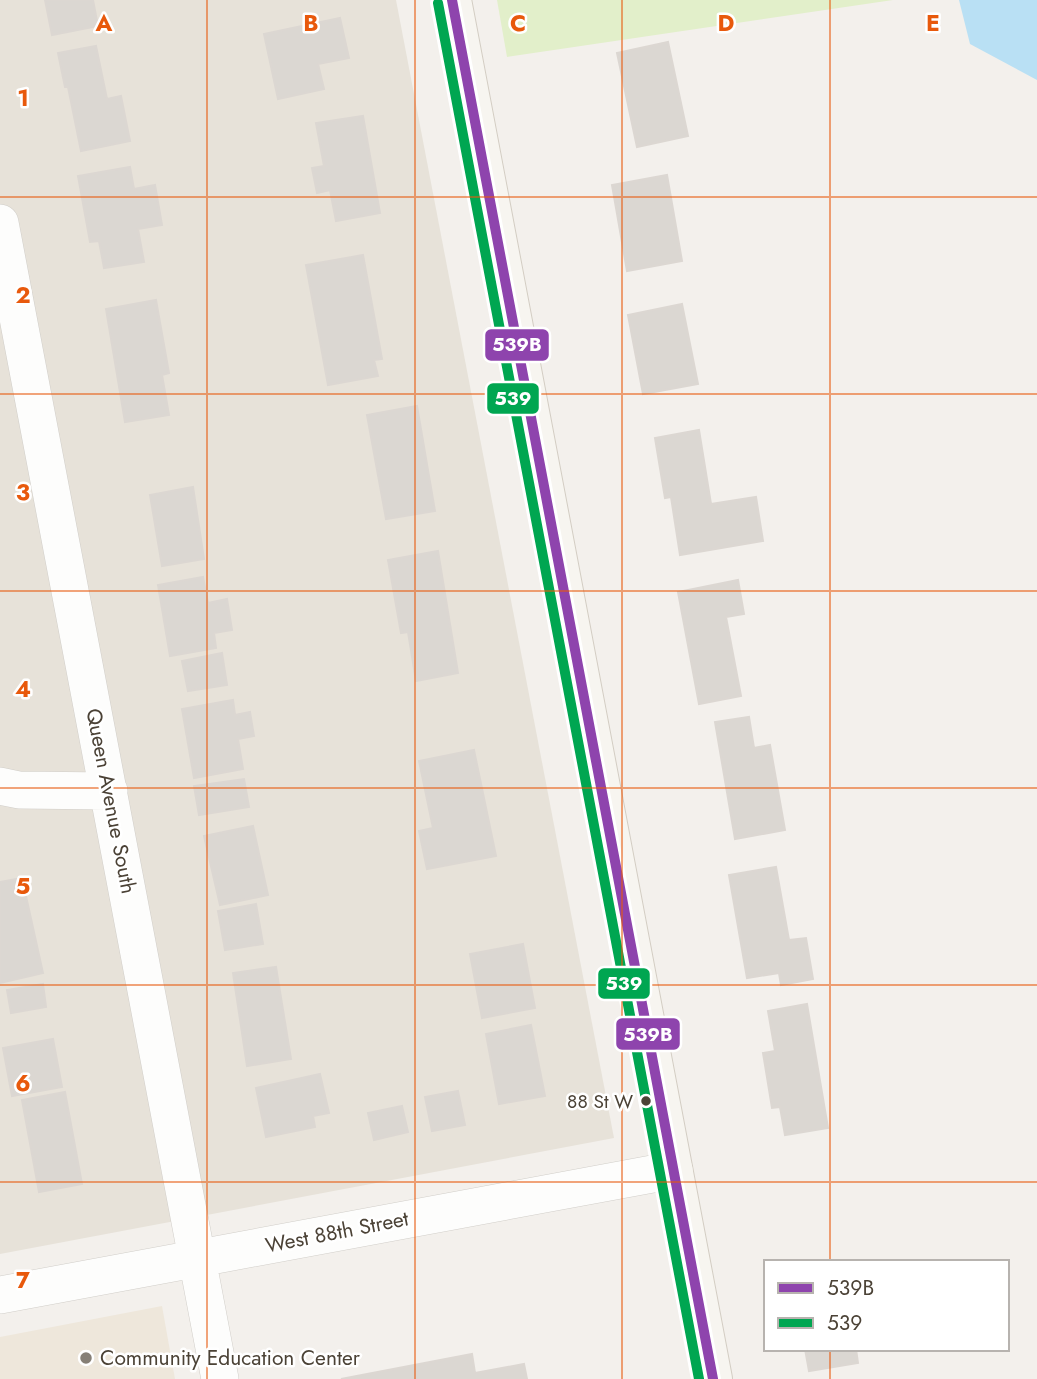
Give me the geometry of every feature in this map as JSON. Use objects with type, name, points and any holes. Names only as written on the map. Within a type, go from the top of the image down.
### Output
[{"type":"main road","points":[[452,0],[713,1379]]},
{"type":"street","name":"Queen Avenue South","points":[[0,223],[220,1379]]},
{"type":"street","points":[[0,786],[19,790],[109,791]]},
{"type":"street","name":"West 88th Street","points":[[0,1295],[674,1170]]},
{"type":"shaded area","points":[[0,0],[396,0],[614,1138],[0,1254]]},
{"type":"shaded area","name":"Community Education Center","points":[[162,1306],[175,1379],[0,1379],[0,1337]]},
{"type":"green space","points":[[497,0],[893,0],[507,57]]},
{"type":"water","points":[[959,0],[1037,0],[1037,80],[970,44]]},
{"type":"building","points":[[45,0],[93,0],[98,26],[52,35]]},
{"type":"building","points":[[340,18],[349,58],[318,64],[324,89],[278,99],[264,34]]},
{"type":"building","points":[[668,42],[688,136],[637,147],[617,53]]},
{"type":"building","points":[[96,46],[107,99],[121,96],[130,141],[81,151],[58,53]]},
{"type":"building","points":[[363,116],[380,213],[336,221],[330,190],[317,193],[312,168],[324,166],[316,123]]},
{"type":"building","points":[[130,167],[134,189],[155,185],[162,225],[138,229],[144,262],[104,268],[99,241],[90,242],[78,176]]},
{"type":"building","points":[[667,175],[682,261],[627,271],[612,185]]},
{"type":"building","points":[[363,255],[382,359],[374,360],[378,376],[328,385],[306,265]]},
{"type":"building","points":[[156,300],[169,373],[162,375],[169,415],[125,422],[106,309]]},
{"type":"building","points":[[682,304],[698,384],[643,394],[628,315]]},
{"type":"building","points":[[417,406],[435,511],[386,519],[367,415]]},
{"type":"building","points":[[699,430],[711,504],[756,497],[763,541],[680,555],[671,497],[665,498],[655,438]]},
{"type":"building","points":[[193,487],[204,559],[162,566],[150,495]]},
{"type":"building","points":[[438,551],[458,673],[416,681],[408,632],[401,633],[388,560]]},
{"type":"building","points":[[203,577],[208,603],[227,599],[232,630],[214,633],[216,648],[170,656],[158,585]]},
{"type":"building","points":[[738,580],[744,614],[726,617],[741,696],[699,704],[678,592]]},
{"type":"building","points":[[222,653],[227,685],[188,691],[182,661]]},
{"type":"building","points":[[233,700],[235,715],[250,712],[254,736],[238,739],[243,769],[194,778],[182,709]]},
{"type":"building","points":[[749,717],[754,748],[770,745],[785,830],[735,839],[715,722]]},
{"type":"building","points":[[474,750],[496,856],[427,869],[419,831],[433,828],[419,761]]},
{"type":"building","points":[[244,779],[249,807],[199,815],[194,786]]},
{"type":"building","points":[[253,826],[268,895],[220,905],[204,836]]},
{"type":"building","points":[[776,867],[789,940],[806,938],[813,979],[781,985],[779,973],[747,978],[729,875]]},
{"type":"building","points":[[22,878],[43,973],[0,983],[0,882]]},
{"type":"building","points":[[256,904],[263,944],[225,950],[218,911]]},
{"type":"building","points":[[523,944],[535,1008],[482,1018],[470,954]]},
{"type":"building","points":[[276,967],[291,1059],[247,1066],[233,973]]},
{"type":"building","points":[[43,984],[46,1007],[11,1013],[7,990]]},
{"type":"building","points":[[807,1004],[828,1128],[785,1135],[780,1107],[772,1108],[763,1053],[775,1051],[768,1011]]},
{"type":"building","points":[[531,1025],[545,1096],[499,1104],[486,1034]]},
{"type":"building","points":[[53,1039],[62,1087],[12,1096],[3,1048]]},
{"type":"building","points":[[320,1074],[329,1113],[313,1116],[315,1127],[266,1137],[256,1088]]},
{"type":"building","points":[[458,1091],[465,1125],[432,1131],[425,1097]]},
{"type":"building","points":[[65,1092],[82,1184],[39,1192],[22,1100]]},
{"type":"building","points":[[402,1106],[408,1132],[374,1140],[368,1113]]},
{"type":"building","points":[[805,1351],[856,1351],[858,1363],[809,1371]]},
{"type":"building","points":[[472,1354],[475,1373],[524,1364],[527,1379],[341,1379]]},
{"type":"transit line","name":"539B","points":[[452,0],[713,1379]]},
{"type":"transit line","name":"539","points":[[438,3],[699,1379]]},
{"type":"place","name":"88 St W","points":[[646,1101]]},
{"type":"place","name":"Community Education Center","points":[[86,1358]]}]
